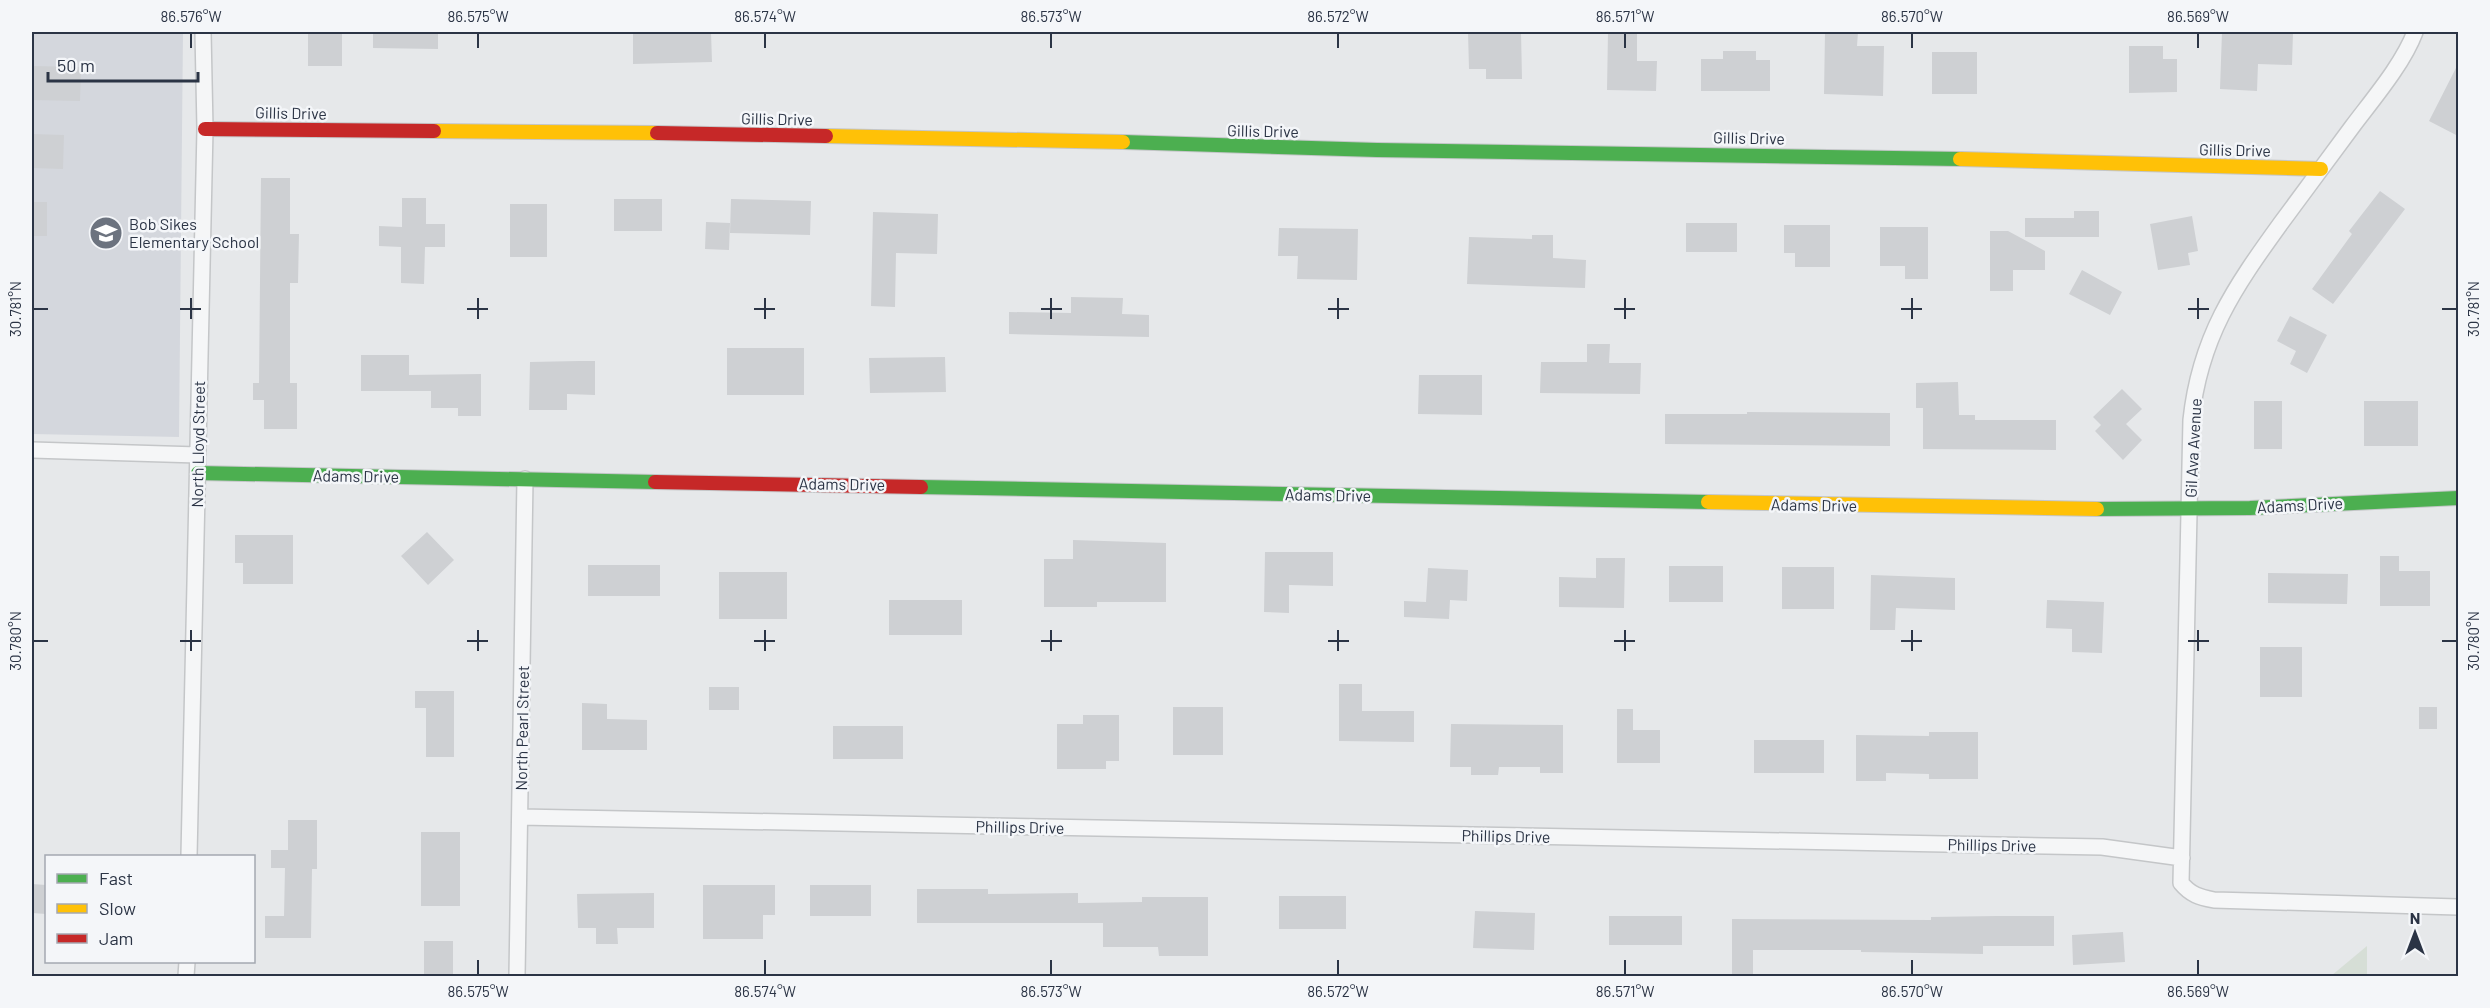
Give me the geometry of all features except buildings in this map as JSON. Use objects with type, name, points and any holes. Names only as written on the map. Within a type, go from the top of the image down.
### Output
[{"type":"street","name":"North Lloyd Street","points":[[189,855],[205,129],[203,32]]},
{"type":"street","name":"Gil Ava Avenue","points":[[2182,858],[2193,401],[2199,373],[2208,345],[2230,295],[2403,55],[2415,32]]},
{"type":"street","name":"Gillis Drive","points":[[205,129],[583,132],[1119,142],[1389,150],[1906,157],[2321,169]]},
{"type":"street","points":[[32,450],[198,455]]},
{"type":"street","name":"Adams Drive","points":[[198,473],[1728,503],[2190,509],[2458,498]]},
{"type":"street","name":"North Pearl Street","points":[[517,976],[525,479]]},
{"type":"street","name":"Phillips Drive","points":[[520,817],[2102,847],[2182,858]]},
{"type":"street","points":[[2182,858],[2181,883],[2197,897],[2214,900],[2458,907]]},
{"type":"shaded area","name":"Bob Sikes Elementary School","points":[[32,32],[183,32],[179,437],[32,434]]},
{"type":"shaded area","points":[[2367,946],[2367,976],[2331,976]]},
{"type":"traffic: fast","points":[[1123,142],[1377,150],[1960,159]]},
{"type":"traffic: fast","points":[[198,473],[655,482]]},
{"type":"traffic: fast","points":[[921,487],[1708,502]]},
{"type":"traffic: fast","points":[[2097,509],[2250,508],[2458,498]]},
{"type":"traffic: slow","points":[[434,131],[657,133]]},
{"type":"traffic: slow","points":[[826,136],[1123,142]]},
{"type":"traffic: slow","points":[[1960,159],[2321,169]]},
{"type":"traffic: slow","points":[[1708,502],[2097,509]]},
{"type":"traffic: jam","points":[[205,129],[434,131]]},
{"type":"traffic: jam","points":[[657,133],[826,136]]},
{"type":"traffic: jam","points":[[655,482],[921,487]]},
{"type":"place","name":"Bob Sikes Elementary School","points":[[106,233]]}]
